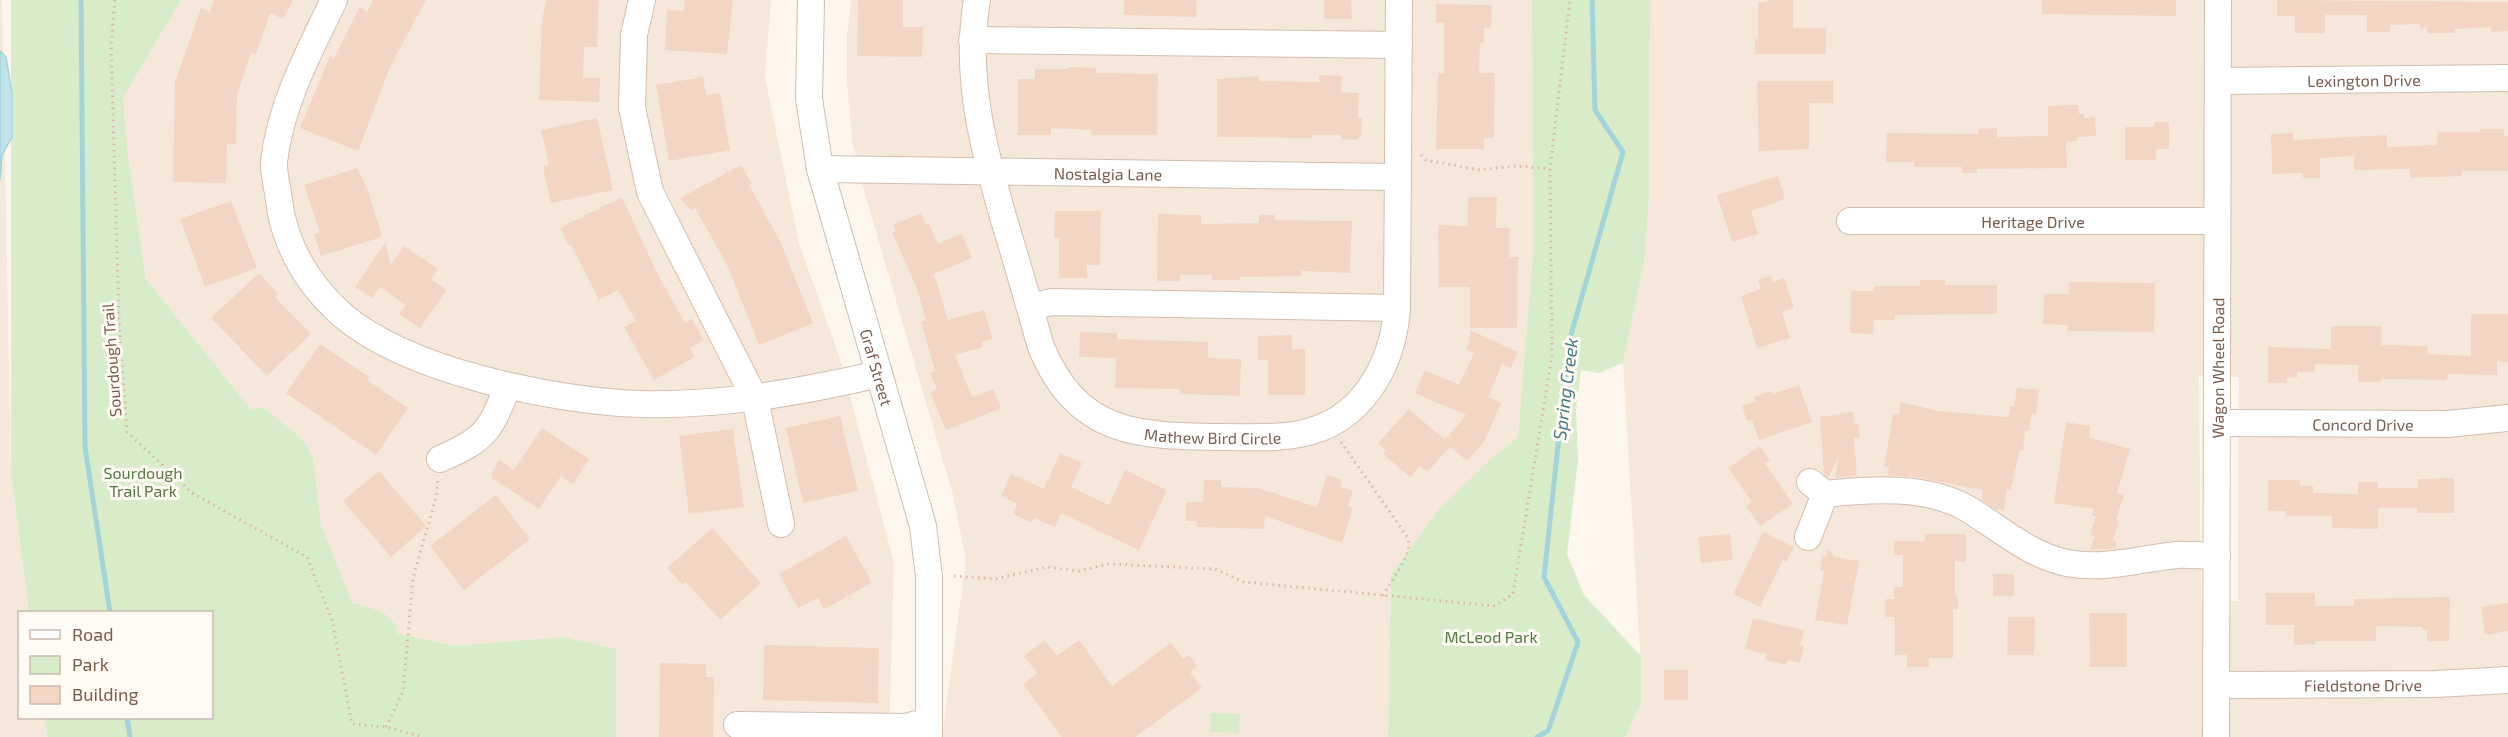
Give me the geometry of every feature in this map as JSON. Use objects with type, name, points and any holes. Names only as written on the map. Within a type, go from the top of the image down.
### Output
[{"type":"street","points":[[334,0],[292,87],[274,162],[282,221],[291,249],[314,285],[342,314],[386,344],[457,372],[508,386],[573,398],[641,404],[756,399],[879,374]]},
{"type":"street","points":[[642,0],[634,35],[632,108],[650,192],[756,399],[781,524]]},
{"type":"street","name":"Graf Street","points":[[811,0],[809,99],[820,169],[923,526],[928,556],[928,729]]},
{"type":"street","name":"Mathew Bird Circle","points":[[977,0],[972,40],[975,103],[990,171],[1041,347],[1049,367],[1075,401],[1090,414],[1108,423],[1145,434],[1249,437],[1281,437],[1302,434],[1330,424],[1355,405],[1375,381],[1389,355],[1394,339],[1397,308],[1399,0]]},
{"type":"street","name":"Wagon Wheel Road","points":[[2216,737],[2218,0]]},
{"type":"street","points":[[972,40],[1399,45]]},
{"type":"street","name":"Lexington Drive","points":[[2218,81],[2508,78]]},
{"type":"street","name":"Nostalgia Lane","points":[[820,169],[1397,177]]},
{"type":"street","name":"Heritage Drive","points":[[1850,221],[2217,221]]},
{"type":"street","points":[[1030,307],[1052,302],[1397,308]]},
{"type":"street","points":[[440,459],[469,446],[486,433],[508,386]]},
{"type":"street","name":"Concord Drive","points":[[2217,423],[2448,424],[2508,418]]},
{"type":"street","points":[[1808,537],[1818,488],[1888,490],[1927,494],[1965,508],[2038,555],[2068,563],[2101,566],[2180,555],[2217,556]]},
{"type":"street","name":"Fieldstone Drive","points":[[2217,685],[2437,684],[2508,680]]},
{"type":"street","points":[[737,725],[928,729]]},
{"type":"path","name":"Sourdough Trail","points":[[115,0],[111,45],[119,320],[127,432],[192,493],[307,557],[332,620],[352,724],[386,727],[423,737]]},
{"type":"path","points":[[954,576],[994,579],[1047,567],[1079,571],[1109,564],[1215,569],[1244,582],[1495,606],[1513,594],[1552,356],[1550,169],[1570,0]]},
{"type":"path","points":[[1421,155],[1426,160],[1480,170],[1516,166],[1550,169]]},
{"type":"path","points":[[1341,442],[1408,537],[1410,546],[1408,553],[1383,596]]},
{"type":"path","points":[[386,727],[403,692],[413,578],[436,497],[440,459]]},
{"type":"shaded area","points":[[0,0],[2,0],[11,474],[29,611],[18,611],[18,719],[44,719],[47,737],[0,737]]},
{"type":"shaded area","points":[[181,0],[771,0],[765,78],[799,243],[840,359],[894,563],[889,737],[616,737],[615,649],[564,637],[454,646],[358,624],[245,406],[146,279],[128,155],[123,98]]},
{"type":"shaded area","points":[[851,0],[1532,0],[1533,251],[1518,438],[1491,459],[1391,575],[1388,737],[942,737],[966,560],[953,495],[865,194],[852,140],[847,84],[847,35]]},
{"type":"shaded area","points":[[1650,0],[2508,0],[2508,737],[1625,737],[1641,704],[1641,666],[1623,363],[1645,257],[1649,198]],"holes":[[[2199,376],[2239,377],[2238,601],[2201,601]]]},
{"type":"green space","name":"Sourdough Trail Park","points":[[11,0],[181,0],[123,98],[128,155],[146,279],[251,410],[262,407],[301,438],[313,457],[321,526],[352,603],[386,615],[392,620],[397,633],[454,646],[564,637],[616,649],[616,737],[47,737],[44,719],[213,719],[213,611],[29,611],[11,474]]},
{"type":"green space","name":"McLeod Park","points":[[1532,0],[1650,0],[1649,198],[1645,257],[1623,363],[1599,373],[1581,370],[1576,410],[1578,460],[1567,554],[1584,595],[1641,656],[1641,704],[1625,737],[1388,737],[1391,575],[1439,509],[1491,459],[1518,437],[1533,251]]},
{"type":"green space","points":[[1210,713],[1240,714],[1239,733],[1210,732]]},
{"type":"water","points":[[0,51],[6,57],[12,94],[12,137],[2,155],[0,180]]},
{"type":"building","points":[[214,0],[293,0],[283,19],[270,13],[256,54],[251,53],[237,95],[236,144],[227,144],[226,183],[173,182],[175,82],[201,8],[210,12]]},
{"type":"building","points":[[373,0],[426,0],[390,67],[358,151],[300,128],[330,56],[334,58],[360,7],[367,12]]},
{"type":"building","points":[[546,0],[599,0],[597,47],[584,47],[583,78],[600,78],[599,102],[539,100],[542,21]]},
{"type":"building","points":[[685,0],[733,0],[727,54],[665,50],[667,10],[684,11]]},
{"type":"building","points":[[858,0],[903,0],[903,27],[923,27],[922,57],[857,56]]},
{"type":"building","points":[[1124,0],[1197,0],[1196,17],[1124,15]]},
{"type":"building","points":[[1324,0],[1351,0],[1352,19],[1324,19]]},
{"type":"building","points":[[1767,0],[1793,0],[1793,28],[1826,28],[1826,54],[1755,54],[1755,39],[1758,39],[1758,2],[1767,2]]},
{"type":"building","points":[[2042,0],[2176,0],[2176,16],[2042,14]]},
{"type":"building","points":[[2277,0],[2508,2],[2508,31],[2491,32],[2491,27],[2455,29],[2455,33],[2427,33],[2427,27],[2420,28],[2420,24],[2390,25],[2390,32],[2367,32],[2367,15],[2325,15],[2325,33],[2295,33],[2295,16],[2277,16]]},
{"type":"building","points":[[1436,4],[1492,5],[1491,28],[1484,28],[1484,43],[1480,43],[1479,73],[1495,73],[1494,138],[1484,138],[1484,149],[1436,149],[1438,73],[1444,73],[1444,23],[1436,23]]},
{"type":"building","points":[[1069,67],[1096,68],[1096,73],[1158,74],[1157,135],[1091,135],[1091,130],[1051,128],[1051,135],[1018,135],[1018,79],[1035,79],[1035,69],[1068,69]]},
{"type":"building","points":[[1319,75],[1342,76],[1341,92],[1359,93],[1358,118],[1362,118],[1361,137],[1358,137],[1358,140],[1341,139],[1341,135],[1312,135],[1312,138],[1217,137],[1217,79],[1259,76],[1259,81],[1319,82]]},
{"type":"building","points":[[703,77],[706,95],[720,93],[730,150],[669,161],[656,85]]},
{"type":"building","points":[[1757,81],[1833,81],[1833,103],[1809,103],[1809,149],[1759,151]]},
{"type":"building","points":[[2078,105],[2079,114],[2084,114],[2084,118],[2095,117],[2096,136],[2077,137],[2077,141],[2066,142],[2067,168],[1977,169],[1977,173],[1962,173],[1962,167],[1914,167],[1914,162],[1886,162],[1887,133],[1978,134],[1978,129],[1997,128],[1997,137],[2048,136],[2048,106]]},
{"type":"building","points":[[597,118],[613,190],[551,203],[543,167],[549,165],[541,130]]},
{"type":"building","points":[[2154,122],[2169,122],[2169,149],[2156,149],[2156,160],[2125,160],[2125,127],[2154,127]]},
{"type":"building","points":[[2480,129],[2504,129],[2504,136],[2508,136],[2508,171],[2462,171],[2462,176],[2410,178],[2410,169],[2354,170],[2354,156],[2320,158],[2320,178],[2303,178],[2302,173],[2272,174],[2271,134],[2293,133],[2293,140],[2387,135],[2387,147],[2437,145],[2438,132],[2480,132]]},
{"type":"building","points":[[741,165],[752,184],[749,185],[780,241],[813,323],[759,345],[728,267],[695,208],[691,210],[680,198]]},
{"type":"building","points":[[357,168],[368,190],[382,237],[321,256],[314,234],[320,233],[304,185]]},
{"type":"building","points":[[1778,176],[1785,199],[1751,211],[1758,234],[1732,242],[1717,195]]},
{"type":"building","points":[[622,197],[656,271],[685,323],[692,319],[704,340],[690,348],[695,357],[654,380],[624,327],[636,321],[618,290],[599,300],[560,228]]},
{"type":"building","points":[[1468,197],[1497,197],[1496,228],[1510,228],[1509,257],[1518,257],[1517,328],[1470,328],[1470,287],[1439,287],[1438,225],[1467,226]]},
{"type":"building","points":[[231,201],[257,268],[205,287],[180,219]]},
{"type":"building","points":[[1055,211],[1101,211],[1100,265],[1087,265],[1087,278],[1059,278],[1059,238],[1054,238]]},
{"type":"building","points":[[921,213],[938,244],[962,233],[972,258],[934,274],[948,320],[984,310],[993,339],[982,342],[983,347],[955,355],[972,397],[993,389],[1001,408],[946,430],[930,392],[937,389],[930,373],[935,371],[921,322],[926,320],[917,289],[892,232],[896,231],[893,225]]},
{"type":"building","points":[[1158,214],[1201,215],[1201,224],[1259,223],[1259,215],[1275,215],[1275,220],[1352,221],[1350,273],[1301,271],[1301,276],[1240,277],[1240,280],[1212,280],[1212,275],[1180,275],[1180,281],[1157,281]]},
{"type":"building","points":[[385,243],[391,265],[404,246],[438,269],[431,279],[447,290],[420,328],[399,314],[406,305],[380,287],[372,298],[355,287]]},
{"type":"building","points":[[259,273],[278,294],[275,297],[311,334],[267,376],[211,318]]},
{"type":"building","points":[[1771,276],[1773,282],[1784,278],[1794,308],[1782,312],[1790,338],[1757,348],[1741,296],[1761,289],[1758,280]]},
{"type":"building","points":[[1920,280],[1945,280],[1945,285],[1997,285],[1997,314],[1895,315],[1895,320],[1874,320],[1873,334],[1850,333],[1851,291],[1874,291],[1874,286],[1920,286]]},
{"type":"building","points":[[2069,282],[2155,283],[2154,332],[2067,331],[2068,325],[2043,324],[2044,294],[2069,294]]},
{"type":"building","points":[[2471,314],[2508,314],[2508,362],[2497,361],[2497,375],[2448,374],[2447,380],[2381,379],[2381,382],[2358,382],[2358,365],[2315,364],[2315,372],[2297,372],[2297,378],[2287,377],[2287,383],[2268,383],[2268,347],[2331,349],[2331,326],[2382,326],[2381,345],[2428,346],[2427,354],[2471,356]]},
{"type":"building","points":[[1470,330],[1518,352],[1511,368],[1502,364],[1488,397],[1501,403],[1484,442],[1467,461],[1450,447],[1427,472],[1420,466],[1410,477],[1383,454],[1386,450],[1378,443],[1409,409],[1445,440],[1466,415],[1415,393],[1425,370],[1459,385],[1474,353],[1466,349],[1470,341]]},
{"type":"building","points":[[1080,332],[1117,333],[1117,339],[1208,342],[1208,358],[1241,359],[1240,396],[1180,394],[1180,389],[1115,388],[1116,358],[1079,357]]},
{"type":"building","points":[[1292,335],[1292,349],[1305,349],[1305,395],[1268,395],[1268,360],[1258,360],[1258,336]]},
{"type":"building","points":[[320,344],[369,377],[367,380],[408,408],[376,455],[286,393]]},
{"type":"building","points":[[1799,385],[1812,422],[1759,440],[1752,420],[1747,421],[1742,406],[1756,401],[1754,397],[1772,391],[1773,394]]},
{"type":"building","points":[[2017,388],[2039,390],[2036,414],[2032,414],[2029,431],[2025,431],[2023,451],[2019,451],[2011,490],[2007,489],[2004,510],[1995,509],[1982,500],[1983,490],[1920,478],[1888,475],[1889,467],[1884,467],[1893,414],[1899,414],[1901,402],[1938,411],[2008,417],[2010,406],[2014,407]]},
{"type":"building","points":[[1853,412],[1854,424],[1858,423],[1860,438],[1854,438],[1857,476],[1835,478],[1839,456],[1828,478],[1824,474],[1820,417]]},
{"type":"building","points":[[840,416],[858,491],[803,503],[786,428]]},
{"type":"building","points":[[2066,422],[2090,426],[2089,437],[2130,449],[2117,493],[2124,495],[2116,520],[2119,521],[2113,540],[2117,542],[2115,549],[2090,550],[2095,536],[2090,535],[2096,516],[2092,516],[2094,509],[2054,503]]},
{"type":"building","points":[[542,428],[589,459],[573,484],[561,476],[539,509],[492,478],[492,472],[499,460],[514,470]]},
{"type":"building","points":[[733,429],[744,507],[689,514],[679,436]]},
{"type":"building","points":[[1760,446],[1770,460],[1765,463],[1793,504],[1760,526],[1746,506],[1752,502],[1728,468]]},
{"type":"building","points":[[1060,453],[1082,463],[1071,487],[1109,505],[1125,470],[1167,490],[1139,550],[1061,513],[1055,527],[1034,518],[1032,523],[1013,514],[1017,504],[1001,496],[1011,474],[1044,489]]},
{"type":"building","points":[[379,471],[426,526],[391,557],[343,501]]},
{"type":"building","points":[[1327,475],[1342,480],[1340,487],[1353,491],[1348,506],[1353,508],[1342,543],[1265,516],[1264,529],[1197,527],[1197,521],[1186,521],[1186,502],[1203,502],[1204,480],[1221,480],[1221,487],[1257,488],[1317,507]]},
{"type":"building","points":[[2454,478],[2454,513],[2417,513],[2417,508],[2378,508],[2378,529],[2332,528],[2332,516],[2286,516],[2286,511],[2268,511],[2268,480],[2300,480],[2300,486],[2313,486],[2313,493],[2358,494],[2358,482],[2378,482],[2378,488],[2418,488],[2418,479]]},
{"type":"building","points":[[496,495],[530,539],[464,590],[430,546]]},
{"type":"building","points":[[712,528],[761,583],[720,620],[686,582],[683,585],[667,568]]},
{"type":"building","points":[[1763,532],[1794,547],[1786,562],[1783,560],[1760,607],[1733,594]]},
{"type":"building","points":[[1730,534],[1733,560],[1701,563],[1698,537]]},
{"type":"building","points":[[1925,534],[1966,534],[1966,562],[1955,561],[1955,595],[1958,595],[1958,609],[1953,609],[1953,658],[1929,658],[1929,667],[1907,667],[1907,655],[1895,655],[1895,617],[1885,617],[1886,599],[1894,599],[1894,587],[1903,587],[1903,555],[1894,555],[1894,541],[1925,541]]},
{"type":"building","points":[[846,536],[872,583],[824,609],[818,598],[798,608],[779,574]]},
{"type":"building","points":[[1828,548],[1834,557],[1859,561],[1847,625],[1815,620],[1824,571],[1820,571],[1822,555],[1826,556]]},
{"type":"building","points":[[1993,574],[2014,574],[2014,596],[1993,596]]},
{"type":"building","points":[[2266,593],[2315,593],[2315,606],[2354,606],[2354,599],[2450,597],[2449,641],[2427,641],[2427,630],[2422,630],[2422,627],[2376,626],[2376,641],[2315,641],[2315,644],[2294,645],[2294,625],[2266,625]]},
{"type":"building","points":[[2508,603],[2508,631],[2485,635],[2481,607]]},
{"type":"building","points":[[2089,613],[2127,613],[2127,667],[2090,667]]},
{"type":"building","points":[[2008,617],[2035,617],[2034,655],[2007,655]]},
{"type":"building","points":[[1753,618],[1804,630],[1800,645],[1804,646],[1800,663],[1788,660],[1786,665],[1765,660],[1766,654],[1745,649]]},
{"type":"building","points":[[1045,640],[1057,656],[1079,640],[1112,686],[1171,643],[1183,659],[1189,655],[1197,666],[1190,672],[1202,688],[1135,737],[1062,737],[1023,684],[1037,673],[1024,656]]},
{"type":"building","points":[[764,645],[879,648],[878,703],[763,700]]},
{"type":"building","points":[[660,663],[706,664],[706,677],[714,677],[713,737],[659,737]]},
{"type":"building","points":[[1664,670],[1688,670],[1688,700],[1664,700]]},
{"type":"waterway","points":[[81,0],[85,447],[110,611]]},
{"type":"waterway","name":"Spring Creek","points":[[1537,737],[1548,731],[1578,642],[1544,577],[1569,342],[1623,152],[1595,110],[1592,0]]},
{"type":"waterway","points":[[127,719],[130,737]]}]
